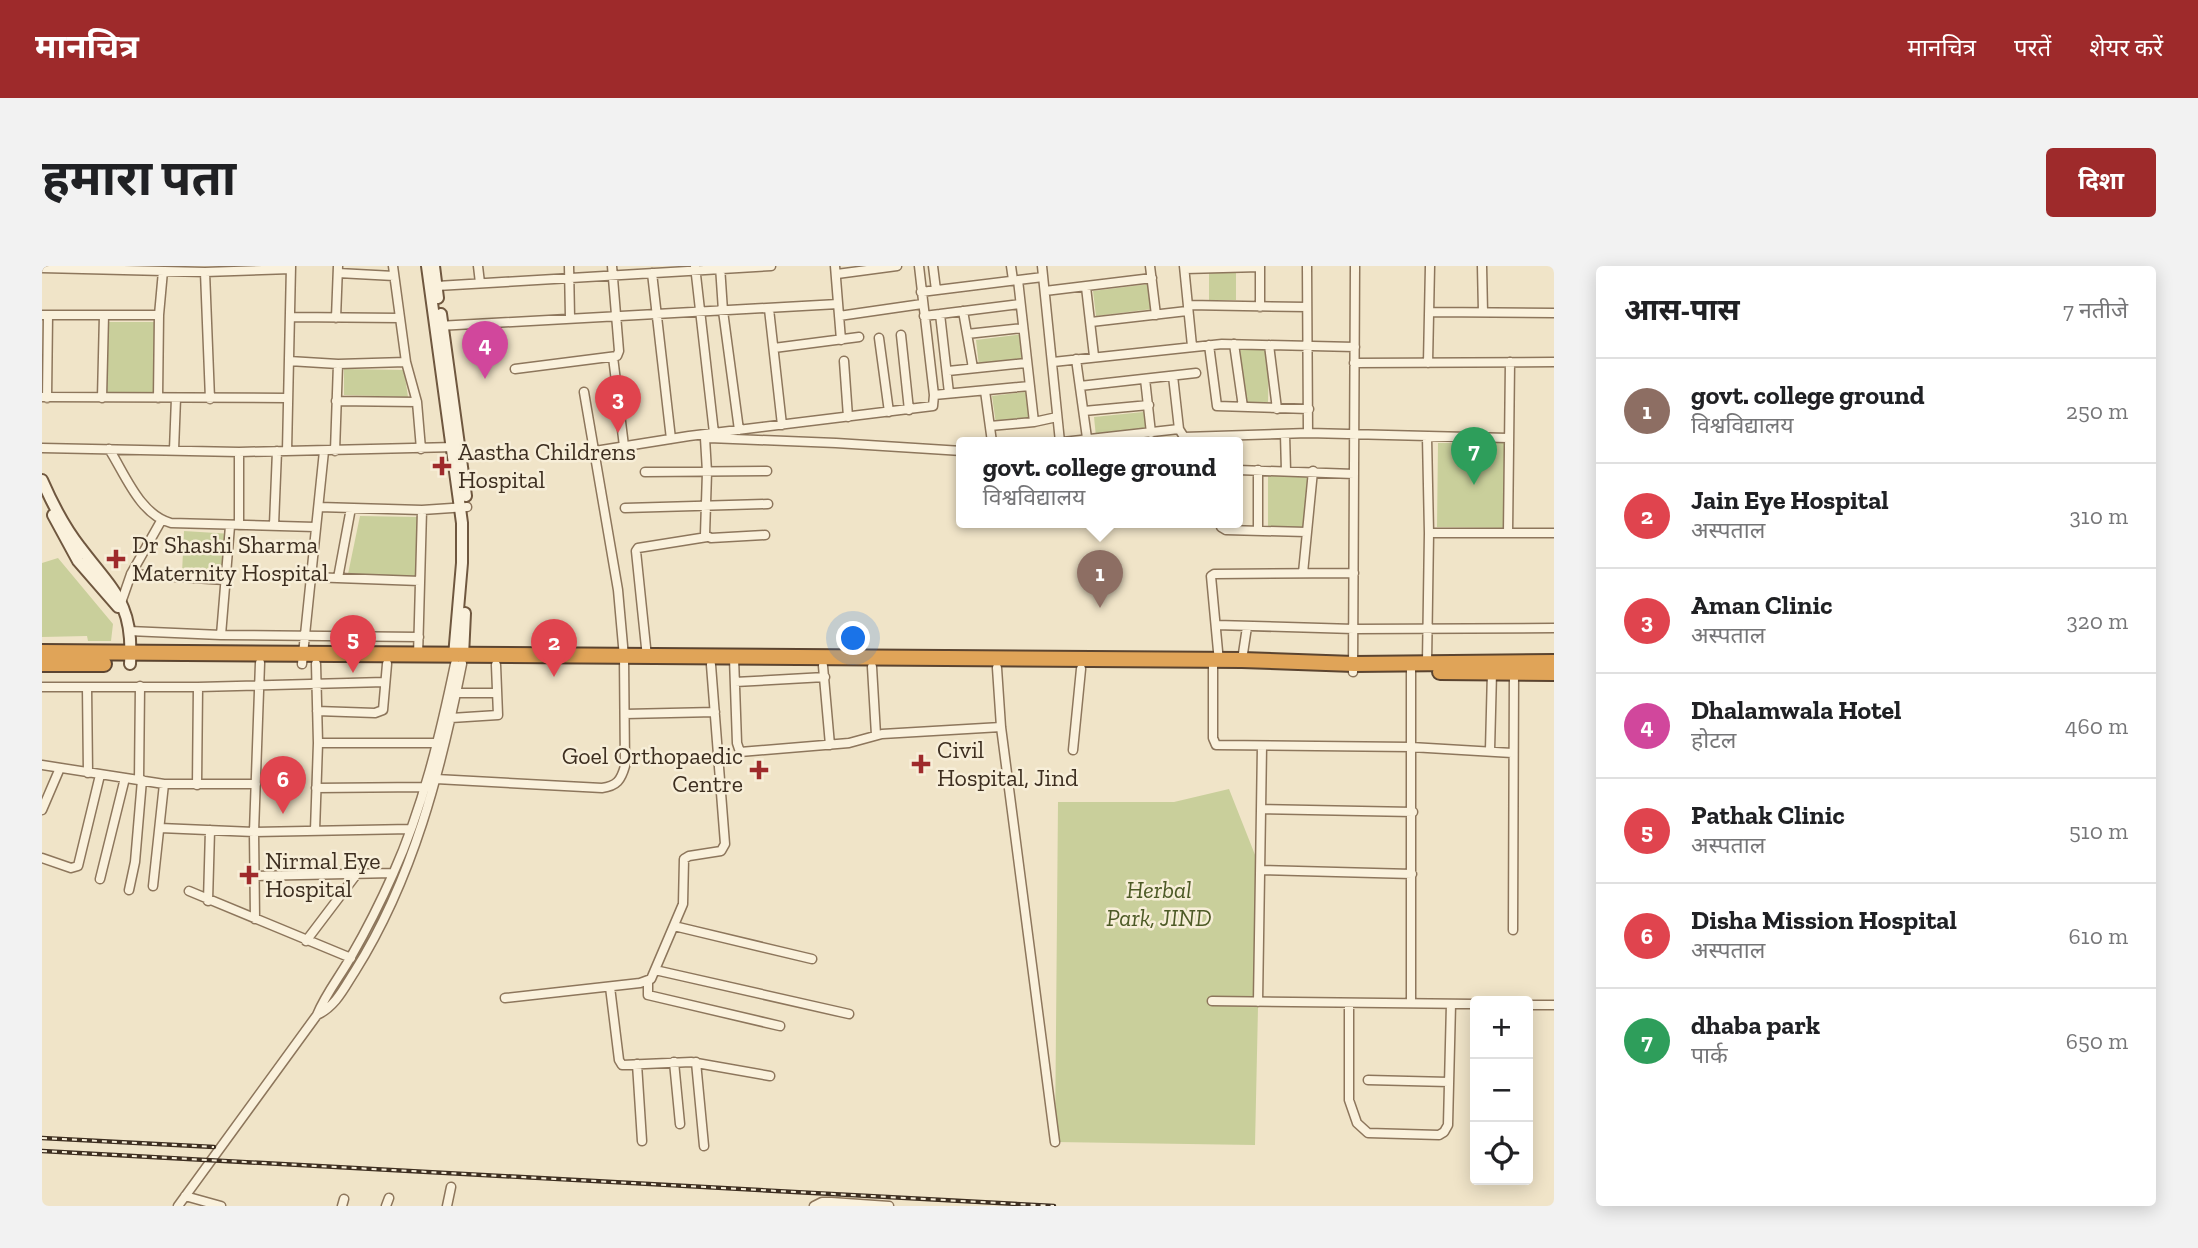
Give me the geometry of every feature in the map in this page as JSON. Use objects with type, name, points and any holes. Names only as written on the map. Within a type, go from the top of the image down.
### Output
[{"type":"highway","points":[[42,652],[130,659],[260,663],[418,656],[496,665],[624,661],[647,657],[734,662],[824,672],[872,667],[1081,669],[1215,664],[1242,660],[1353,668]]},
{"type":"highway","points":[[42,664],[130,659],[387,664],[458,660],[624,661],[710,665],[734,662],[1215,664],[1411,667],[1492,673],[1554,662]]},
{"type":"highway","points":[[1411,667],[1427,662],[1554,673]]},
{"type":"street","points":[[393,266],[407,362],[417,402],[421,449]]},
{"type":"street","points":[[178,1206],[317,1015],[325,996],[351,958],[411,830],[451,718],[456,693],[464,508],[439,326],[427,266]]},
{"type":"street","points":[[434,266],[439,326]]},
{"type":"street","points":[[478,266],[480,283]]},
{"type":"street","points":[[569,266],[570,317]]},
{"type":"street","points":[[437,286],[569,277],[613,271],[652,273],[695,268],[771,266]]},
{"type":"street","points":[[841,340],[836,270],[897,266]]},
{"type":"street","points":[[595,451],[689,436],[933,406],[919,266]]},
{"type":"street","points":[[935,266],[936,290]]},
{"type":"street","points":[[1011,266],[1020,304],[1034,422]]},
{"type":"street","points":[[1042,266],[1060,437]]},
{"type":"street","points":[[1150,266],[1156,315]]},
{"type":"street","points":[[1192,346],[1184,268],[1260,266],[1260,307]]},
{"type":"street","points":[[1307,266],[1308,433]]},
{"type":"street","points":[[1353,668],[1355,266]]},
{"type":"street","points":[[1428,363],[1430,266]]},
{"type":"street","points":[[1482,266],[1483,312]]},
{"type":"street","points":[[42,268],[103,267],[205,272],[291,268],[287,451]]},
{"type":"street","points":[[695,268],[714,433]]},
{"type":"street","points":[[720,268],[739,430]]},
{"type":"street","points":[[336,318],[338,269],[394,276]]},
{"type":"street","points":[[158,398],[159,315],[163,271]]},
{"type":"street","points":[[515,369],[613,358],[620,351],[613,271]]},
{"type":"street","points":[[205,272],[210,399]]},
{"type":"street","points":[[652,273],[671,439]]},
{"type":"street","points":[[921,292],[1043,276]]},
{"type":"street","points":[[1045,291],[1152,278]]},
{"type":"street","points":[[1087,287],[1094,356]]},
{"type":"street","points":[[439,326],[838,304]]},
{"type":"street","points":[[839,316],[922,304]]},
{"type":"street","points":[[924,316],[1020,304]]},
{"type":"street","points":[[1091,322],[1156,315],[1188,308],[1307,307]]},
{"type":"street","points":[[769,309],[782,425]]},
{"type":"street","points":[[963,311],[973,368]]},
{"type":"street","points":[[1430,312],[1554,313]]},
{"type":"street","points":[[940,314],[949,393]]},
{"type":"street","points":[[159,315],[45,315],[44,398],[288,398]]},
{"type":"street","points":[[102,398],[104,315]]},
{"type":"street","points":[[290,317],[400,318]]},
{"type":"street","points":[[967,334],[1023,328]]},
{"type":"street","points":[[901,335],[909,410]]},
{"type":"street","points":[[774,348],[859,337]]},
{"type":"street","points":[[879,338],[888,412]]},
{"type":"street","points":[[1234,344],[1243,407]]},
{"type":"street","points":[[1053,362],[1209,345],[1355,347]]},
{"type":"street","points":[[1209,345],[1215,403],[1220,407],[1309,409]]},
{"type":"street","points":[[1269,345],[1276,409]]},
{"type":"street","points":[[613,358],[624,446]]},
{"type":"street","points":[[1076,359],[1087,437]]},
{"type":"street","points":[[289,361],[338,364],[407,362]]},
{"type":"street","points":[[844,361],[848,416]]},
{"type":"street","points":[[1508,533],[1510,362]]},
{"type":"street","points":[[1354,363],[1554,362]]},
{"type":"street","points":[[948,371],[1026,363]]},
{"type":"street","points":[[335,451],[338,364]]},
{"type":"street","points":[[1080,386],[1196,373]]},
{"type":"street","points":[[1173,376],[1179,429],[1184,437]]},
{"type":"street","points":[[1145,379],[1151,433]]},
{"type":"street","points":[[934,395],[1030,386]]},
{"type":"street","points":[[985,391],[991,437]]},
{"type":"street","points":[[436,779],[611,786],[619,782],[625,766],[625,714],[618,590],[584,392]]},
{"type":"street","points":[[174,450],[176,398]]},
{"type":"street","points":[[336,401],[417,402]]},
{"type":"street","points":[[1084,411],[1149,405]]},
{"type":"street","points":[[989,426],[1057,417]]},
{"type":"street","points":[[1100,437],[1179,429]]},
{"type":"street","points":[[1230,437],[1308,433],[1508,438]]},
{"type":"street","points":[[1285,434],[1286,471]]},
{"type":"street","points":[[689,436],[956,451]]},
{"type":"street","points":[[1427,437],[1427,662]]},
{"type":"street","points":[[705,438],[707,537]]},
{"type":"street","points":[[42,448],[239,452],[456,447]]},
{"type":"street","points":[[109,449],[140,500],[150,513],[161,521],[315,527]]},
{"type":"street","points":[[274,525],[277,451]]},
{"type":"street","points":[[315,831],[317,682],[307,661],[304,635],[324,451]]},
{"type":"street","points":[[220,635],[234,525],[239,452]]},
{"type":"street","points":[[1243,470],[1354,474]]},
{"type":"street","points":[[1258,470],[1258,530]]},
{"type":"street","points":[[645,472],[767,471]]},
{"type":"street","points":[[1303,573],[1313,471]]},
{"type":"street","points":[[42,480],[77,544],[122,600],[129,631],[130,659]]},
{"type":"street","points":[[42,494],[78,561],[127,617]]},
{"type":"street","points":[[625,508],[768,504]]},
{"type":"street","points":[[319,508],[464,508]]},
{"type":"street","points":[[338,578],[351,508]]},
{"type":"street","points":[[418,656],[422,510]]},
{"type":"street","points":[[122,600],[131,574],[161,521]]},
{"type":"street","points":[[1223,528],[1306,532]]},
{"type":"street","points":[[1429,533],[1554,533]]},
{"type":"street","points":[[647,657],[636,551],[638,548],[707,537],[765,535]]},
{"type":"street","points":[[1354,573],[1214,574],[1211,579],[1216,625],[1214,742],[1223,746],[1411,747],[1512,753]]},
{"type":"street","points":[[131,574],[225,580]]},
{"type":"street","points":[[310,576],[420,582]]},
{"type":"street","points":[[1216,625],[1354,629],[1554,628]]},
{"type":"street","points":[[1242,660],[1247,627]]},
{"type":"street","points":[[129,631],[220,635],[419,637]]},
{"type":"street","points":[[317,1015],[335,1001],[368,949],[388,909],[417,837],[436,779],[458,660]]},
{"type":"street","points":[[734,662],[737,743],[740,752],[830,746],[876,735],[1001,727]]},
{"type":"street","points":[[255,919],[254,832],[260,663]]},
{"type":"street","points":[[317,711],[379,712],[384,706],[387,664]]},
{"type":"street","points":[[451,718],[496,716],[496,665]]},
{"type":"street","points":[[710,665],[725,844],[721,851],[684,859],[684,899],[646,992],[648,995],[780,1026]]},
{"type":"street","points":[[872,667],[876,735]]},
{"type":"street","points":[[1411,667],[1411,1002]]},
{"type":"street","points":[[997,668],[1001,727],[1055,1142]]},
{"type":"street","points":[[1513,930],[1514,668]]},
{"type":"street","points":[[1073,750],[1081,669]]},
{"type":"street","points":[[735,682],[824,672],[830,746]]},
{"type":"street","points":[[1490,750],[1492,673]]},
{"type":"street","points":[[42,687],[198,687],[385,682]]},
{"type":"street","points":[[87,687],[88,774]]},
{"type":"street","points":[[129,890],[135,862],[141,780],[140,687]]},
{"type":"street","points":[[197,785],[198,687]]},
{"type":"street","points":[[456,693],[497,693]]},
{"type":"street","points":[[625,714],[715,712]]},
{"type":"street","points":[[318,743],[441,743]]},
{"type":"street","points":[[1258,1002],[1262,746]]},
{"type":"street","points":[[42,765],[164,784],[256,784]]},
{"type":"street","points":[[42,810],[60,768]]},
{"type":"street","points":[[42,858],[71,868],[78,866],[100,775]]},
{"type":"street","points":[[100,879],[125,778]]},
{"type":"street","points":[[153,886],[164,784]]},
{"type":"street","points":[[316,788],[425,787]]},
{"type":"street","points":[[1262,808],[1413,812]]},
{"type":"street","points":[[160,828],[254,832],[411,830]]},
{"type":"street","points":[[208,901],[210,830]]},
{"type":"street","points":[[1261,870],[1412,874]]},
{"type":"street","points":[[254,876],[393,873]]},
{"type":"street","points":[[306,941],[356,874]]},
{"type":"street","points":[[188,891],[351,958]]},
{"type":"street","points":[[378,905],[388,909]]},
{"type":"street","points":[[674,926],[813,960]]},
{"type":"street","points":[[655,970],[849,1014]]},
{"type":"street","points":[[505,998],[648,982]]},
{"type":"street","points":[[610,986],[620,1063],[696,1062],[770,1076]]},
{"type":"street","points":[[1212,1001],[1470,1004]]},
{"type":"street","points":[[1349,1003],[1349,1100],[1357,1123],[1368,1133],[1439,1135],[1448,1125],[1451,1004]]},
{"type":"street","points":[[1533,1005],[1554,1006]]},
{"type":"street","points":[[674,1062],[680,1124]]},
{"type":"street","points":[[696,1062],[704,1146]]},
{"type":"street","points":[[637,1064],[642,1141]]},
{"type":"street","points":[[1368,1080],[1449,1082]]},
{"type":"street","points":[[447,1206],[451,1186]]},
{"type":"street","points":[[186,1196],[209,1205],[221,1206]]},
{"type":"street","points":[[814,1206],[822,1202],[889,1206]]},
{"type":"green space","points":[[1209,272],[1236,272],[1236,300],[1209,300]]},
{"type":"green space","points":[[1149,284],[1152,309],[1096,316],[1093,291]]},
{"type":"green space","points":[[108,322],[162,322],[161,394],[107,393]]},
{"type":"green space","points":[[1024,334],[1027,361],[979,366],[976,340]]},
{"type":"green space","points":[[1240,347],[1269,347],[1268,402],[1244,402]]},
{"type":"green space","points":[[344,369],[404,370],[408,397],[344,395]]},
{"type":"green space","points":[[1033,391],[1037,419],[996,424],[992,396]]},
{"type":"green space","points":[[1153,411],[1155,430],[1096,437],[1094,417]]},
{"type":"green space","points":[[1438,443],[1511,443],[1510,528],[1437,527]]},
{"type":"green space","points":[[1268,476],[1308,476],[1308,527],[1268,527]]},
{"type":"green space","points":[[360,516],[418,517],[416,576],[348,574]]},
{"type":"green space","points":[[184,531],[232,534],[230,575],[182,573]]},
{"type":"green space","points":[[58,558],[113,624],[111,641],[88,641],[87,636],[42,637],[42,563]]},
{"type":"green space","name":"Herbal Park, JIND","points":[[1229,789],[1261,870],[1255,1145],[1055,1142],[1058,802],[1174,802]]},
{"type":"railway","points":[[42,1138],[214,1147]]},
{"type":"railway","points":[[42,1151],[1054,1206]]},
{"type":"place","name":"Dhalamwala Hotel","points":[[485,379]]},
{"type":"place","name":"Aman Clinic","points":[[618,433]]},
{"type":"place","name":"Aastha Childrens Hospital","points":[[442,466]]},
{"type":"place","name":"dhaba park","points":[[1474,485]]},
{"type":"place","name":"Dr Shashi Sharma Maternity Hospital","points":[[116,559]]},
{"type":"place","name":"govt. college ground","points":[[1100,608]]},
{"type":"place","name":"Pathak Clinic","points":[[353,673]]},
{"type":"place","name":"Jain Eye Hospital","points":[[554,677]]},
{"type":"place","name":"Civil Hospital, Jind","points":[[921,764]]},
{"type":"place","name":"Goel Orthopaedic Centre","points":[[759,770]]},
{"type":"place","name":"Disha Mission Hospital","points":[[283,814]]},
{"type":"place","name":"Nirmal Eye Hospital","points":[[249,875]]}]
